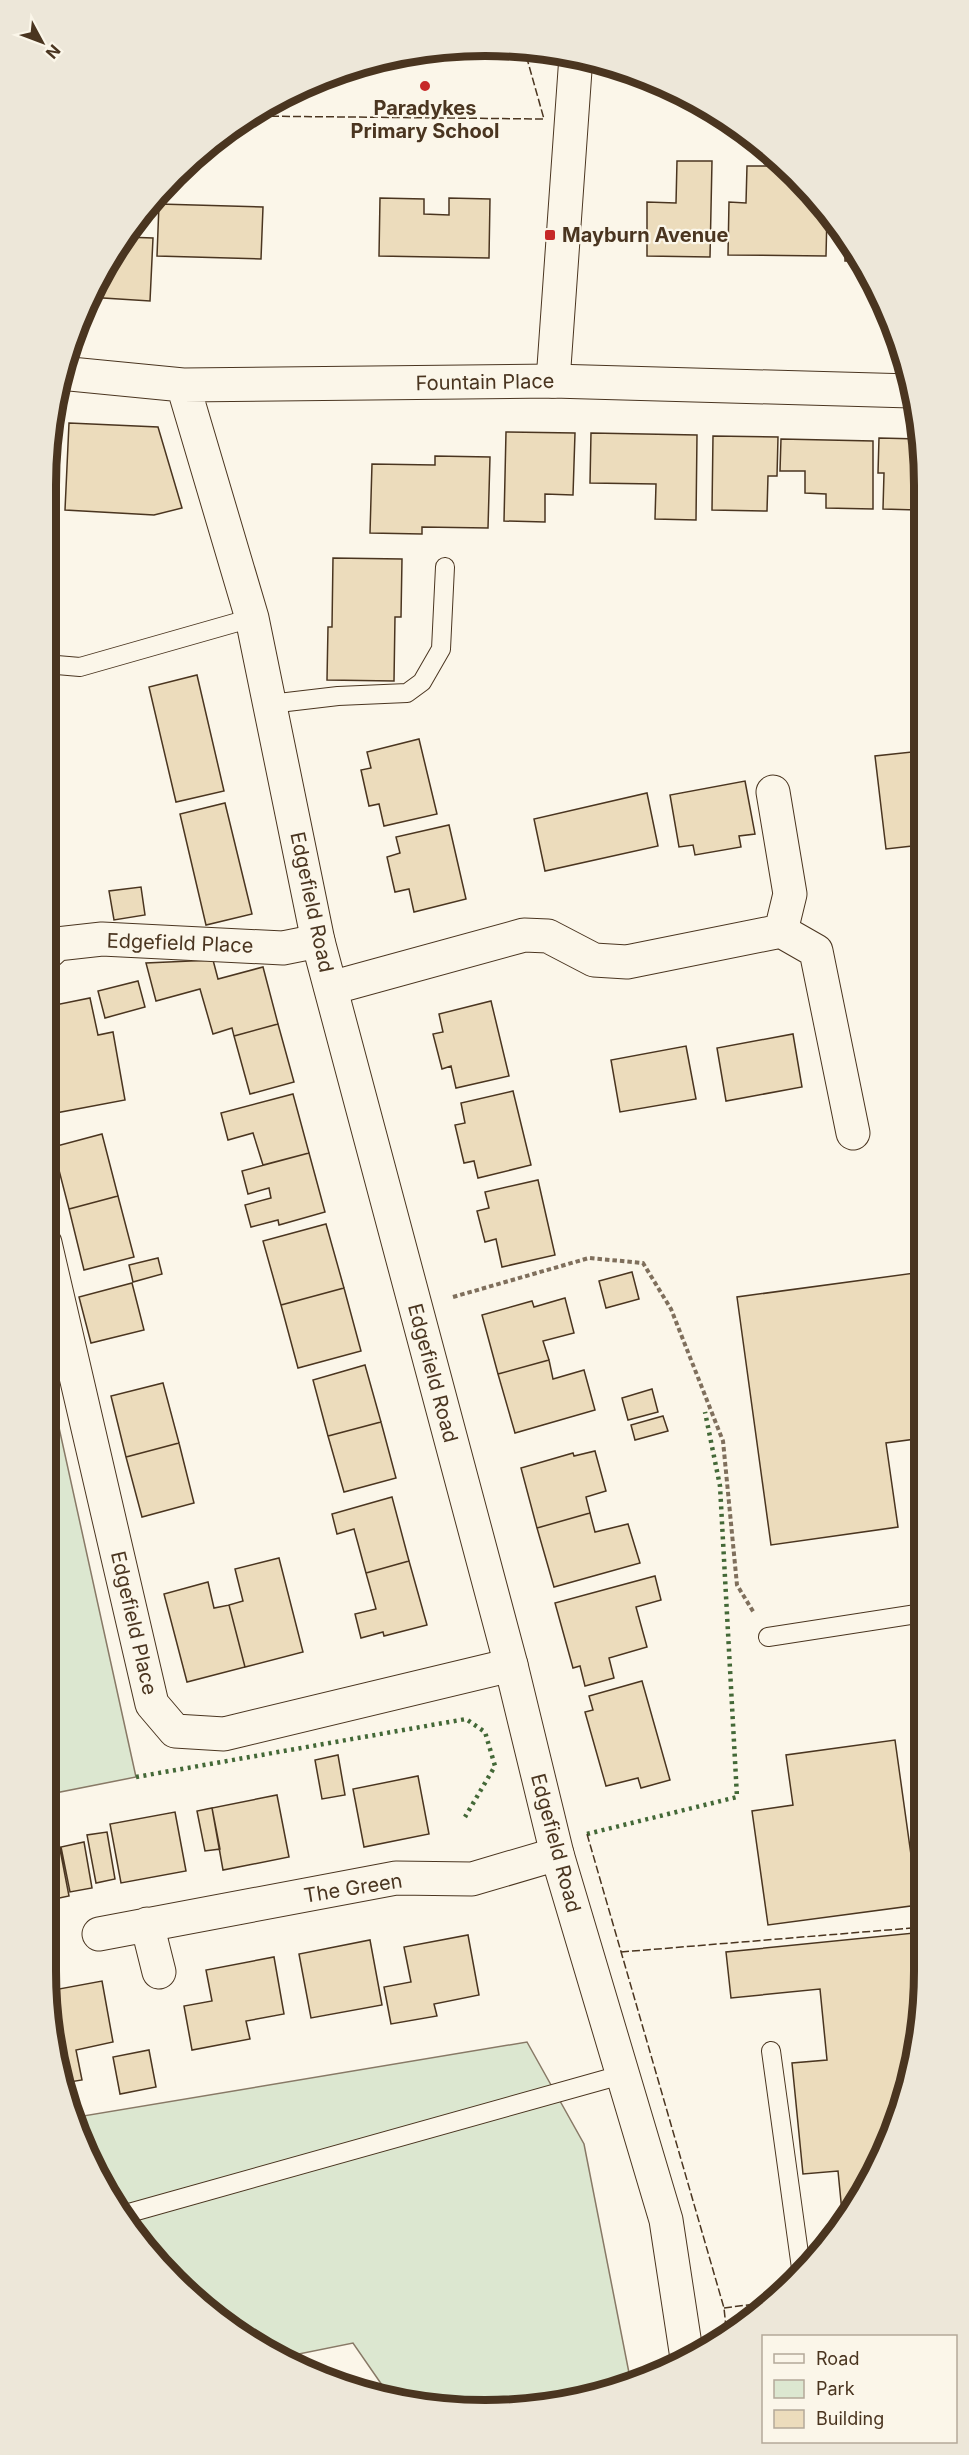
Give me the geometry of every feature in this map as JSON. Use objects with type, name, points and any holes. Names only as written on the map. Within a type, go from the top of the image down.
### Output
[{"type":"street","points":[[553,381],[575,66]]},
{"type":"street","name":"Fountain Place","points":[[70,374],[183,385],[553,381],[903,391]]},
{"type":"street","name":"Edgefield Road","points":[[183,385],[252,618],[318,941],[510,1665],[557,1854],[666,2220],[686,2349]]},
{"type":"street","points":[[773,792],[790,894],[780,931]]},
{"type":"street","points":[[331,988],[524,935],[548,936],[594,960],[627,962],[780,931],[816,951],[853,1133]]},
{"type":"street","name":"Edgefield Place","points":[[56,945],[102,939],[284,948],[318,941]]},
{"type":"street","name":"Edgefield Place","points":[[56,1290],[152,1704],[175,1731],[224,1734],[510,1665]]},
{"type":"street","name":"The Green","points":[[99,1934],[396,1878],[472,1879],[557,1854]]},
{"type":"street","points":[[147,1924],[159,1972]]},
{"type":"lane","points":[[270,704],[338,696],[407,693],[422,682],[441,649],[445,567]]},
{"type":"lane","points":[[56,665],[80,667],[252,618]]},
{"type":"lane","points":[[768,1637],[914,1614]]},
{"type":"lane","points":[[771,2051],[800,2261]]},
{"type":"lane","points":[[131,2213],[621,2075]]},
{"type":"path","points":[[416,1308],[589,1258],[643,1263],[671,1309],[723,1441],[737,1585],[768,1637]]},
{"type":"green space","points":[[56,1414],[136,1777],[56,1793]]},
{"type":"green space","points":[[527,2042],[584,2144],[629,2374],[596,2385],[540,2396],[513,2399],[456,2399],[384,2387],[353,2343],[295,2355],[270,2342],[223,2311],[181,2274],[162,2253],[144,2232],[113,2185],[81,2116]]},
{"type":"building","points":[[677,161],[712,161],[710,257],[647,256],[647,202],[676,203]]},
{"type":"building","points":[[747,166],[771,166],[788,181],[827,225],[826,256],[728,255],[729,202],[746,203]]},
{"type":"building","points":[[380,198],[424,199],[424,214],[449,215],[449,198],[490,199],[489,258],[379,256]]},
{"type":"building","points":[[160,204],[263,207],[261,259],[157,256]]},
{"type":"building","points":[[134,237],[153,238],[150,301],[99,298]]},
{"type":"building","points":[[845,252],[850,261],[845,261]]},
{"type":"building","points":[[69,423],[158,427],[182,508],[154,515],[65,510]]},
{"type":"building","points":[[506,432],[575,433],[573,495],[545,494],[545,522],[504,521]]},
{"type":"building","points":[[591,433],[697,435],[696,520],[655,519],[656,484],[590,483]]},
{"type":"building","points":[[713,436],[778,437],[777,476],[768,476],[767,511],[712,510]]},
{"type":"building","points":[[879,438],[911,439],[914,510],[883,509],[884,473],[878,473]]},
{"type":"building","points":[[781,439],[873,441],[873,509],[826,508],[826,494],[805,493],[805,471],[780,471]]},
{"type":"building","points":[[435,456],[490,457],[488,528],[422,527],[422,534],[370,533],[372,464],[435,465]]},
{"type":"building","points":[[333,558],[402,559],[401,617],[395,617],[394,681],[327,680],[328,627],[332,627]]},
{"type":"building","points":[[197,675],[224,791],[176,802],[149,687]]},
{"type":"building","points":[[419,739],[437,814],[384,826],[379,804],[369,806],[361,770],[371,768],[367,752]]},
{"type":"building","points":[[914,752],[914,846],[886,849],[875,756]]},
{"type":"building","points":[[745,781],[755,834],[739,836],[741,847],[695,855],[693,845],[679,847],[670,795]]},
{"type":"building","points":[[647,793],[658,846],[545,871],[534,819]]},
{"type":"building","points":[[225,803],[252,914],[206,925],[180,814]]},
{"type":"building","points":[[449,825],[466,899],[414,912],[409,889],[395,892],[387,857],[400,853],[396,837]]},
{"type":"building","points":[[141,887],[145,915],[114,920],[109,891]]},
{"type":"building","points":[[213,960],[218,979],[263,967],[278,1024],[234,1036],[232,1028],[213,1034],[200,989],[156,1001],[146,963]]},
{"type":"building","points":[[138,981],[145,1007],[105,1018],[98,991]]},
{"type":"building","points":[[90,998],[98,1035],[113,1032],[125,1100],[56,1113],[56,1005]]},
{"type":"building","points":[[491,1001],[509,1076],[456,1088],[451,1066],[442,1069],[433,1034],[443,1032],[439,1014]]},
{"type":"building","points":[[278,1024],[294,1082],[250,1094],[234,1036]]},
{"type":"building","points":[[793,1034],[802,1087],[726,1101],[717,1048]]},
{"type":"building","points":[[686,1046],[696,1099],[620,1112],[611,1060]]},
{"type":"building","points":[[513,1091],[531,1165],[478,1178],[474,1161],[464,1163],[455,1125],[465,1123],[461,1103]]},
{"type":"building","points":[[293,1094],[309,1153],[263,1165],[253,1133],[228,1140],[221,1113]]},
{"type":"building","points":[[102,1134],[118,1196],[69,1209],[56,1159],[56,1146]]},
{"type":"building","points":[[309,1153],[325,1212],[279,1225],[278,1220],[251,1227],[245,1205],[271,1198],[269,1188],[248,1194],[242,1171]]},
{"type":"building","points":[[538,1180],[555,1255],[502,1267],[496,1239],[485,1242],[477,1211],[489,1208],[485,1192]]},
{"type":"building","points":[[118,1196],[134,1257],[84,1270],[69,1209]]},
{"type":"building","points":[[326,1224],[344,1288],[281,1305],[263,1241]]},
{"type":"building","points":[[158,1258],[162,1274],[133,1282],[129,1265]]},
{"type":"building","points":[[632,1272],[639,1299],[606,1308],[599,1281]]},
{"type":"building","points":[[914,1273],[914,1439],[886,1443],[898,1527],[771,1545],[737,1297]]},
{"type":"building","points":[[132,1283],[144,1330],[91,1343],[79,1297]]},
{"type":"building","points":[[344,1288],[361,1351],[298,1368],[281,1305]]},
{"type":"building","points":[[565,1298],[574,1333],[543,1341],[549,1360],[498,1374],[482,1315],[532,1301],[534,1307]]},
{"type":"building","points":[[549,1360],[553,1379],[584,1370],[595,1410],[515,1433],[498,1374]]},
{"type":"building","points":[[365,1365],[381,1422],[328,1436],[313,1380]]},
{"type":"building","points":[[163,1383],[179,1443],[126,1457],[111,1396]]},
{"type":"building","points":[[652,1389],[658,1412],[628,1420],[622,1398]]},
{"type":"building","points":[[663,1416],[668,1431],[635,1440],[631,1425]]},
{"type":"building","points":[[381,1422],[396,1478],[344,1492],[328,1436]]},
{"type":"building","points":[[179,1443],[194,1503],[142,1517],[126,1457]]},
{"type":"building","points":[[595,1451],[606,1491],[586,1497],[590,1513],[537,1528],[521,1468],[573,1453],[574,1456]]},
{"type":"building","points":[[392,1497],[409,1561],[366,1573],[354,1529],[337,1534],[332,1514]]},
{"type":"building","points":[[590,1513],[595,1532],[628,1524],[640,1563],[554,1587],[537,1528]]},
{"type":"building","points":[[279,1558],[303,1652],[245,1667],[229,1605],[243,1601],[235,1569]]},
{"type":"building","points":[[409,1561],[427,1625],[384,1636],[383,1632],[361,1638],[355,1614],[376,1609],[366,1573]]},
{"type":"building","points":[[655,1576],[661,1600],[636,1607],[647,1647],[609,1658],[614,1678],[585,1686],[580,1666],[573,1668],[555,1603]]},
{"type":"building","points":[[208,1582],[214,1608],[229,1605],[245,1667],[187,1682],[164,1594]]},
{"type":"building","points":[[642,1681],[670,1780],[641,1788],[638,1778],[606,1786],[585,1712],[593,1710],[589,1696]]},
{"type":"building","points":[[895,1740],[914,1876],[914,1906],[768,1925],[752,1811],[793,1805],[786,1755]]},
{"type":"building","points":[[338,1755],[345,1795],[322,1799],[315,1760]]},
{"type":"building","points":[[418,1776],[429,1834],[364,1847],[353,1789]]},
{"type":"building","points":[[277,1795],[289,1857],[223,1870],[212,1808]]},
{"type":"building","points":[[212,1808],[220,1849],[205,1851],[197,1811]]},
{"type":"building","points":[[175,1812],[186,1871],[121,1883],[110,1824]]},
{"type":"building","points":[[56,1829],[69,1896],[56,1899]]},
{"type":"building","points":[[107,1832],[115,1879],[96,1883],[87,1835]]},
{"type":"building","points":[[84,1842],[92,1888],[70,1892],[61,1847]]},
{"type":"building","points":[[914,1933],[913,1999],[899,2082],[881,2135],[842,2208],[838,2171],[803,2174],[792,2063],[827,2060],[820,1989],[731,1998],[726,1952]]},
{"type":"building","points":[[468,1935],[479,1995],[434,2004],[437,2016],[391,2024],[384,1987],[411,1982],[404,1947]]},
{"type":"building","points":[[370,1940],[382,2005],[311,2018],[299,1954]]},
{"type":"building","points":[[274,1957],[284,2014],[246,2021],[250,2039],[192,2050],[184,2006],[212,2001],[206,1970]]},
{"type":"building","points":[[102,1981],[113,2042],[76,2050],[82,2080],[70,2082],[59,2026],[56,1990]]},
{"type":"building","points":[[149,2050],[156,2087],[120,2094],[113,2057]]},
{"type":"hedge","points":[[587,1834],[737,1797],[720,1486],[705,1412]]},
{"type":"hedge","points":[[136,1777],[466,1719],[485,1732],[495,1766],[465,1817]]},
{"type":"fence","points":[[265,116],[544,119],[527,58]]},
{"type":"fence","points":[[587,1834],[724,2308],[726,2325]]},
{"type":"fence","points":[[621,1952],[914,1928]]},
{"type":"fence","points":[[724,2308],[754,2304]]},
{"type":"place","name":"Paradykes Primary School","points":[[425,86]]},
{"type":"place","name":"Mayburn Avenue","points":[[550,235]]}]
